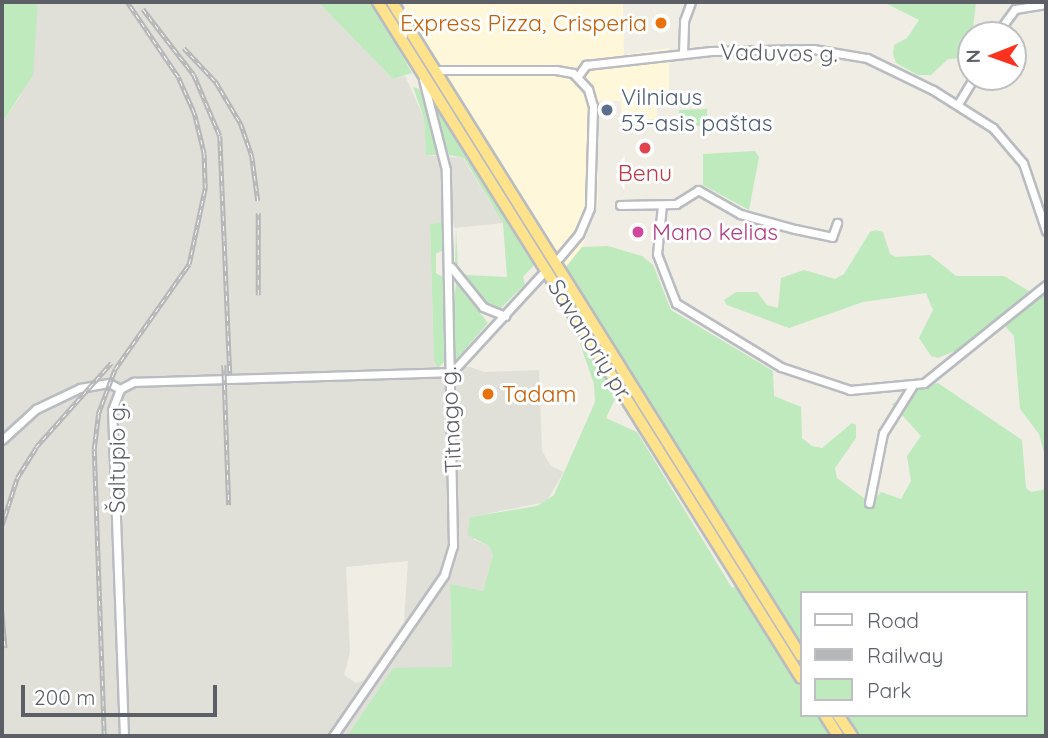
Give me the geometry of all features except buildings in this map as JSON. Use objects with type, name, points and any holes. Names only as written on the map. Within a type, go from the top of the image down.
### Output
[{"type":"highway","name":"Savanorių pr.","points":[[378,2],[800,676]]},
{"type":"highway","name":"Savanorių pr.","points":[[392,2],[800,654]]},
{"type":"highway","points":[[826,717],[838,736]]},
{"type":"highway","points":[[839,717],[852,736]]},
{"type":"street","points":[[683,53],[684,22],[691,2]]},
{"type":"street","points":[[1006,21],[1015,9],[1046,4]]},
{"type":"street","name":"Vaduvos g.","points":[[578,76],[586,65],[683,53],[835,51],[895,69],[958,104],[993,128],[1021,159],[1046,232]]},
{"type":"street","points":[[434,70],[556,69],[578,76],[593,106],[590,208],[579,234],[559,258]]},
{"type":"street","name":"Titnago g.","points":[[333,736],[430,596],[450,560],[455,533],[443,149],[422,72]]},
{"type":"street","points":[[958,104],[966,91]]},
{"type":"street","points":[[620,205],[681,202],[698,190],[740,214],[795,229],[832,237],[837,223]]},
{"type":"street","points":[[662,205],[659,262],[667,288],[681,307],[793,372],[850,390],[924,383],[1046,285]]},
{"type":"street","points":[[448,258],[454,275],[483,307],[505,316]]},
{"type":"street","points":[[452,372],[542,274]]},
{"type":"street","name":"Šaltupio g.","points":[[124,736],[112,410],[120,388],[134,382],[452,372]]},
{"type":"street","points":[[2,440],[36,409],[80,388],[109,383],[120,388]]},
{"type":"street","points":[[869,503],[883,433],[913,385]]},
{"type":"shaded area","points":[[38,2],[318,2],[393,79],[405,76],[424,118],[426,155],[463,158],[503,223],[454,228],[453,221],[430,224],[434,362],[438,368],[470,367],[484,372],[539,370],[542,451],[551,466],[564,472],[546,502],[470,517],[474,540],[489,546],[493,555],[483,591],[450,585],[452,668],[393,668],[347,736],[2,736],[2,123],[21,95]],"holes":[[[408,561],[404,622],[364,680],[356,683],[344,675],[350,652],[346,567]]]},
{"type":"shaded area","points":[[401,2],[623,2],[624,55],[669,48],[669,103],[657,104],[657,119],[622,120],[621,101],[597,101],[598,200],[582,247],[565,268]]},
{"type":"green space","points":[[2,2],[38,2],[33,75],[2,123]]},
{"type":"green space","points":[[318,2],[371,2],[412,73],[393,79]]},
{"type":"green space","points":[[883,2],[976,2],[974,21],[957,21],[957,58],[948,59],[931,75],[918,75],[896,63],[893,54],[894,45],[907,38],[919,20]]},
{"type":"green space","points":[[413,87],[419,89],[433,122],[440,155],[426,155],[424,118]]},
{"type":"green space","points":[[431,96],[534,265],[523,277],[525,284],[500,309],[488,305],[455,268],[456,227],[458,269],[466,275],[507,277],[503,223],[464,158],[449,155]]},
{"type":"green space","points":[[707,109],[707,126],[679,126],[679,110]]},
{"type":"green space","points":[[755,151],[759,157],[749,210],[703,185],[703,154]]},
{"type":"green space","points":[[444,222],[443,251],[436,253],[436,273],[443,277],[448,320],[446,360],[438,368],[434,362],[430,224]]},
{"type":"green space","points":[[870,232],[883,232],[890,254],[896,257],[930,255],[956,276],[1004,276],[1039,297],[1046,293],[1046,460],[1039,434],[1020,409],[1014,336],[1004,325],[993,325],[962,348],[938,358],[931,356],[919,338],[933,310],[926,293],[863,302],[789,328],[727,305],[724,300],[736,292],[757,292],[767,305],[778,308],[781,278],[804,270],[835,279],[844,274]]},
{"type":"green space","points":[[608,246],[642,256],[653,265],[671,310],[773,371],[774,396],[801,407],[802,438],[812,446],[822,448],[852,423],[856,425],[856,438],[835,468],[837,478],[865,499],[867,507],[881,492],[901,499],[911,481],[907,456],[921,436],[892,404],[921,387],[938,383],[1022,440],[1026,488],[1031,492],[1046,489],[1046,736],[347,736],[393,668],[452,667],[450,584],[483,591],[493,555],[489,546],[468,535],[470,517],[537,506],[554,495],[595,402],[594,384],[574,326],[616,397],[606,418],[637,432],[732,588],[756,575],[565,268],[582,247]]},
{"type":"green space","points":[[456,283],[488,323],[452,364],[450,346]]},
{"type":"railway","points":[[104,736],[94,449],[98,414],[115,369],[189,264],[205,188],[204,154],[194,113],[178,77],[127,2]]},
{"type":"railway","points":[[143,9],[194,75],[220,136],[230,374]]},
{"type":"railway","points":[[184,48],[216,82],[241,124],[252,156],[258,201]]},
{"type":"railway","points":[[258,213],[258,295]]},
{"type":"railway","points":[[2,525],[17,478],[36,447],[111,363]]},
{"type":"railway","points":[[224,365],[229,505]]},
{"type":"railway","points":[[2,611],[5,648]]},
{"type":"place","name":"Express Pizza, Crisperia","points":[[661,23]]},
{"type":"place","name":"Vilniaus 53-asis paštas","points":[[607,110]]},
{"type":"place","name":"Benu","points":[[645,148]]},
{"type":"place","name":"Mano kelias","points":[[638,232]]},
{"type":"place","name":"Tadam","points":[[488,394]]}]
